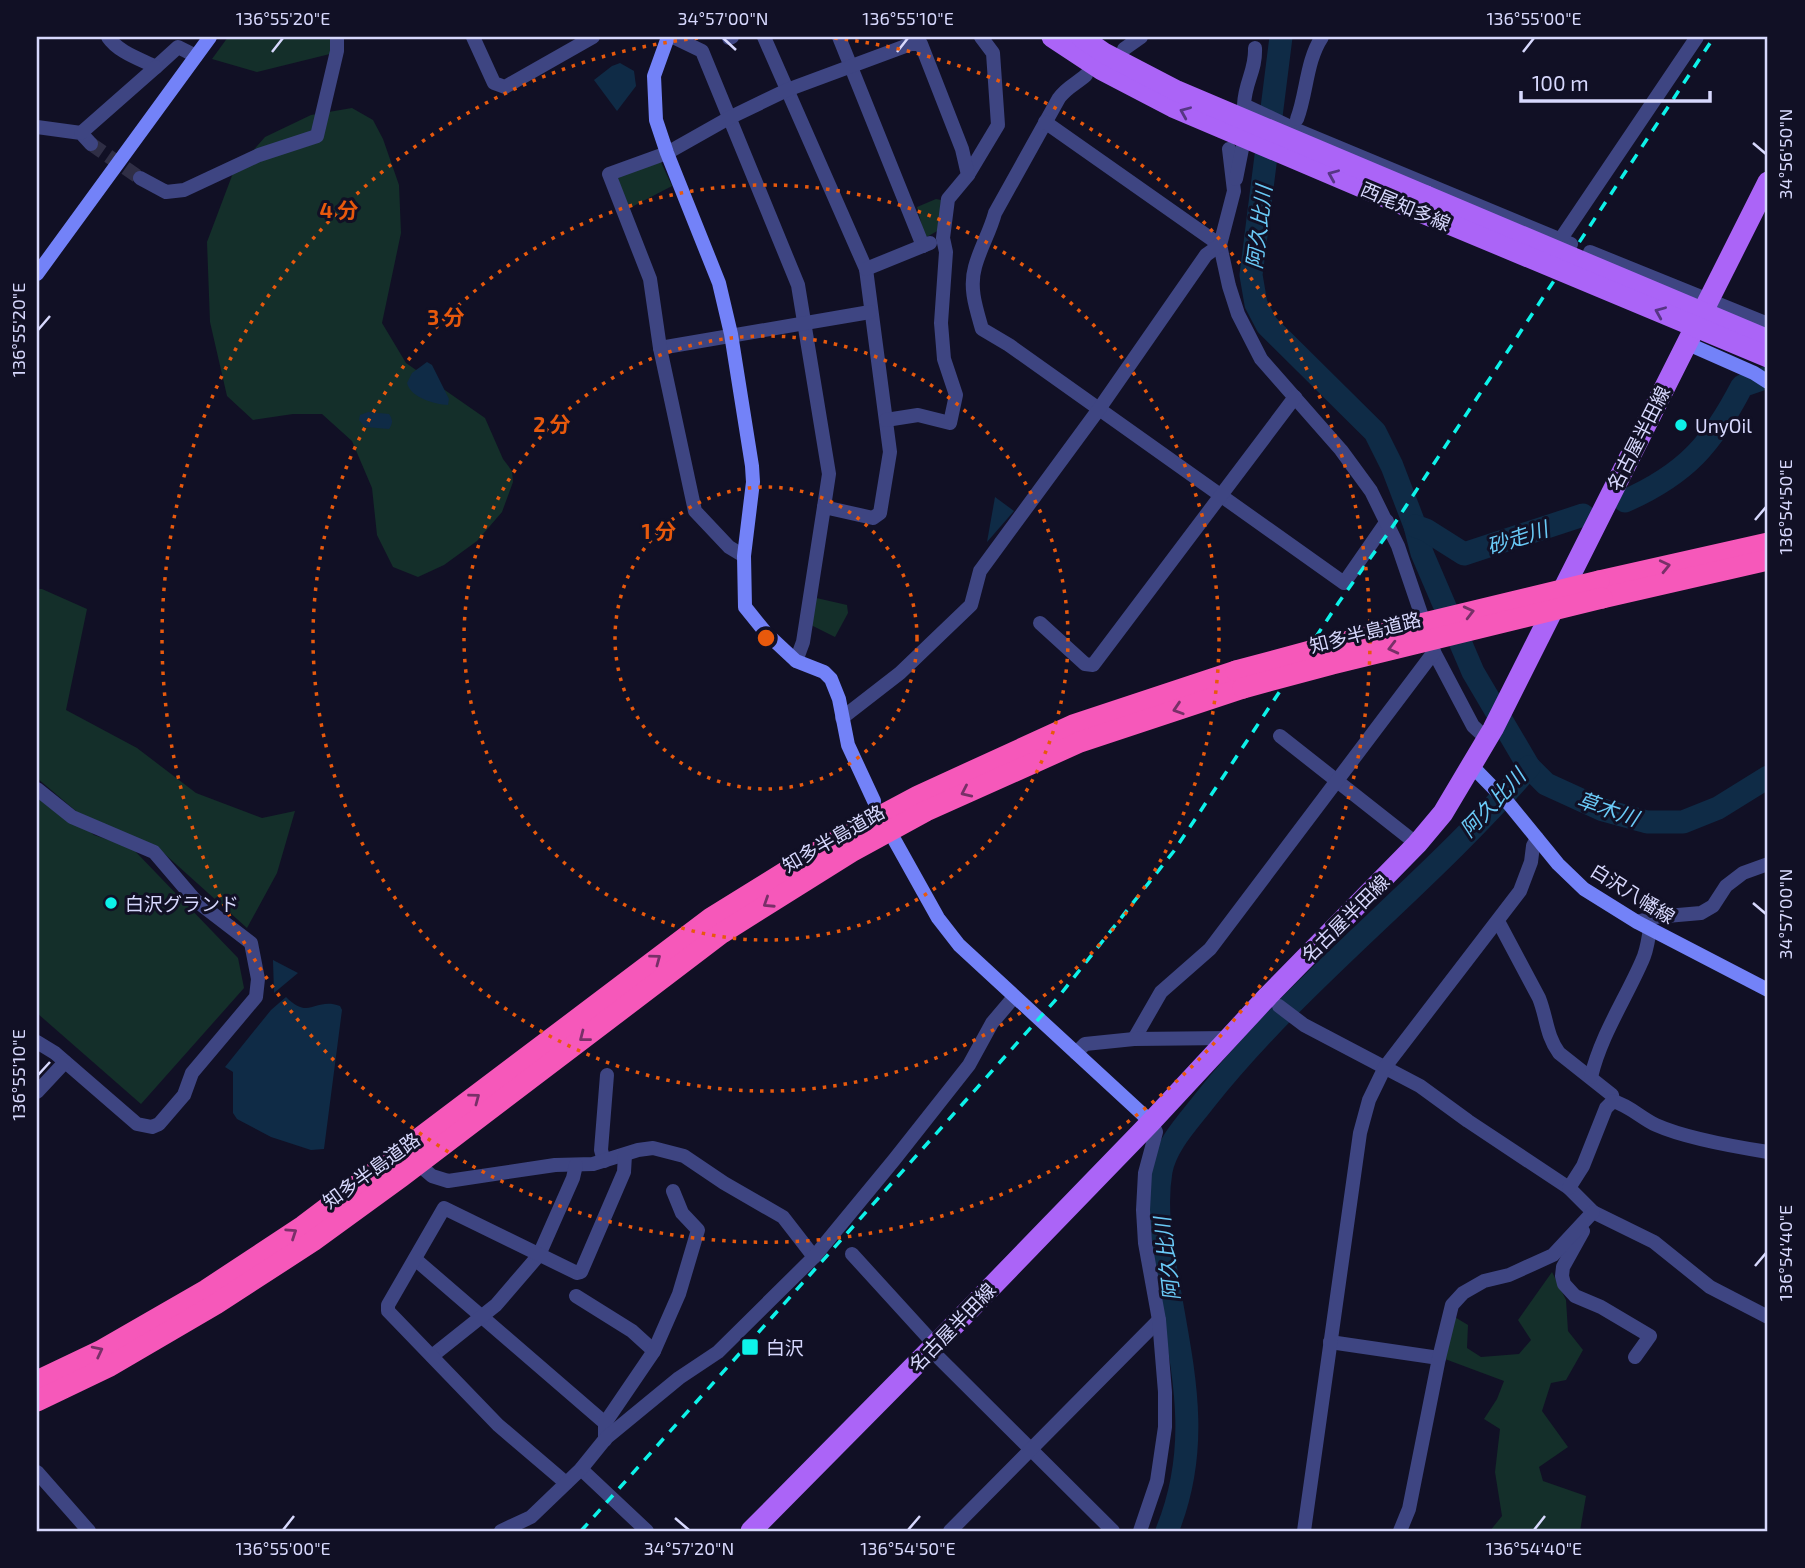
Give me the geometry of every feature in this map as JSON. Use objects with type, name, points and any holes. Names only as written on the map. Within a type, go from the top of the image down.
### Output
[{"type":"highway","name":"知多半島道路","points":[[37,1381],[100,1351],[206,1290],[303,1226],[711,918],[843,836],[929,790],[1073,725],[1240,680],[1358,657],[1768,542]]},
{"type":"highway","name":"知多半島道路","points":[[1600,589],[1768,560]]},
{"type":"highway","name":"知多半島道路","points":[[37,1401],[110,1366],[216,1304],[313,1241],[722,933],[851,852],[926,811],[1080,742],[1240,680]]},
{"type":"main road","name":"西尾知多線","points":[[1052,37],[1102,70],[1173,107],[1768,340]]},
{"type":"main road","name":"西尾知多線","points":[[1081,37],[1104,53],[1177,91],[1244,134],[1768,357]]},
{"type":"main road","name":"名古屋半田線","points":[[751,1531],[1151,1122],[1228,1038],[1279,1005],[1443,813],[1490,734],[1768,182]]},
{"type":"street","points":[[108,37],[120,49],[156,67]]},
{"type":"street","points":[[37,274],[210,37]]},
{"type":"street","points":[[140,178],[159,190],[176,192],[259,155],[317,135],[337,51],[337,37]]},
{"type":"street","points":[[473,37],[494,83],[505,87],[593,37]]},
{"type":"street","points":[[796,660],[803,642],[829,474],[797,285],[702,51],[671,37],[654,76],[656,120],[719,284],[731,334],[753,482],[744,556],[745,607],[766,633],[796,660],[824,672],[831,679],[839,699],[848,745],[874,801]]},
{"type":"street","points":[[764,37],[866,269],[886,420],[890,452],[880,513],[873,518],[824,507]]},
{"type":"street","points":[[839,37],[923,246]]},
{"type":"street","points":[[886,420],[918,415],[950,422],[956,396],[944,359],[941,323],[946,252],[943,239],[948,199],[968,175],[998,125],[993,53],[981,37]]},
{"type":"street","points":[[1124,50],[1141,37]]},
{"type":"street","points":[[1293,122],[1302,107],[1315,48],[1322,37]]},
{"type":"street","points":[[1244,134],[1293,122],[1565,242],[1697,37]]},
{"type":"street","points":[[744,556],[729,547],[695,511],[660,348],[650,279],[609,174],[667,153],[729,118],[787,90],[911,44],[927,41],[968,175]]},
{"type":"street","points":[[1256,42],[1256,65],[1244,94],[1244,134],[1234,191],[1220,244],[1229,286],[1261,359],[1341,450],[1371,491],[1398,546],[1434,653],[1473,726],[1490,734]]},
{"type":"street","points":[[1235,97],[1256,42]]},
{"type":"street","points":[[37,127],[86,138],[178,47],[196,56]]},
{"type":"street","points":[[1086,75],[1067,87],[995,213],[975,265],[973,300],[982,328],[1344,583],[1387,520]]},
{"type":"street","points":[[1045,122],[1220,244]]},
{"type":"street","points":[[866,269],[943,239]]},
{"type":"street","points":[[842,718],[900,673],[971,605],[980,571],[1099,409],[1206,255],[1220,244]]},
{"type":"street","points":[[1590,252],[1768,324]]},
{"type":"street","points":[[660,348],[870,312]]},
{"type":"street","points":[[1686,343],[1754,373],[1768,382]]},
{"type":"street","points":[[1040,623],[1084,664],[1093,665],[1295,397]]},
{"type":"street","points":[[1133,1039],[1161,992],[1210,949],[1434,653]]},
{"type":"street","points":[[1280,736],[1417,844]]},
{"type":"street","name":"白沢八幡線","points":[[1472,766],[1509,804],[1558,864],[1584,889],[1643,926],[1768,990]]},
{"type":"street","points":[[37,789],[72,817],[154,852],[195,900],[251,943],[256,962],[256,997],[192,1073],[184,1095],[159,1124],[152,1127],[137,1124],[55,1053],[37,1042]]},
{"type":"street","points":[[1304,1531],[1360,1133],[1369,1100],[1385,1067],[1520,891],[1537,838]]},
{"type":"street","points":[[895,841],[946,931],[1151,1122],[1156,1132],[1145,1173],[1143,1210],[1145,1243],[1159,1320],[1165,1427],[1157,1481],[1140,1531]]},
{"type":"street","points":[[1591,1077],[1612,1019],[1643,959],[1643,926],[1654,917],[1701,913],[1713,906],[1726,886],[1743,873],[1768,864]]},
{"type":"street","points":[[1498,921],[1539,998],[1549,1038],[1559,1053],[1612,1095],[1613,1101]]},
{"type":"street","points":[[523,1531],[531,1517],[581,1469],[605,1440],[680,1378],[718,1352],[814,1257],[969,1065],[992,1023],[1014,997]]},
{"type":"street","points":[[1279,1005],[1304,1025],[1420,1086],[1569,1188],[1589,1218],[1654,1242],[1710,1287],[1768,1317]]},
{"type":"street","points":[[1076,1053],[1085,1044],[1133,1039],[1228,1038]]},
{"type":"street","points":[[37,1092],[65,1062]]},
{"type":"street","points":[[604,1161],[601,1150],[607,1075]]},
{"type":"street","points":[[1569,1188],[1583,1167],[1606,1108],[1613,1101]]},
{"type":"street","points":[[1613,1101],[1625,1104],[1657,1125],[1768,1152]]},
{"type":"street","points":[[425,1170],[432,1177],[448,1181],[555,1165],[604,1161],[653,1148],[684,1156],[783,1217],[814,1257]]},
{"type":"street","points":[[566,1483],[498,1425],[388,1311],[388,1304],[444,1208],[577,1273],[581,1272],[624,1172],[625,1155]]},
{"type":"street","points":[[432,1356],[496,1305],[540,1255],[576,1165]]},
{"type":"street","points":[[605,1440],[605,1423],[654,1351],[679,1294],[698,1230],[682,1213],[673,1191]]},
{"type":"street","points":[[1589,1218],[1563,1267],[1564,1284],[1575,1296],[1601,1307],[1650,1336],[1635,1357]]},
{"type":"street","points":[[1400,1531],[1409,1509],[1449,1312],[1457,1299],[1484,1281],[1526,1268],[1553,1255],[1589,1218]]},
{"type":"street","points":[[852,1254],[933,1347],[1113,1531]]},
{"type":"street","points":[[415,1259],[605,1423]]},
{"type":"street","points":[[576,1296],[632,1331],[654,1351]]},
{"type":"street","points":[[950,1531],[1159,1320]]},
{"type":"street","points":[[1330,1342],[1439,1358]]},
{"type":"street","points":[[581,1469],[647,1531]]},
{"type":"street","points":[[37,1472],[89,1531]]},
{"type":"street","points":[[501,1531],[531,1517]]},
{"type":"green space","points":[[228,37],[333,37],[334,53],[257,72],[212,59]]},
{"type":"green space","points":[[352,108],[373,120],[383,139],[399,185],[401,233],[382,323],[406,363],[485,418],[503,459],[512,471],[513,482],[502,512],[477,541],[444,565],[418,577],[393,567],[377,535],[372,488],[352,441],[322,414],[293,414],[253,420],[227,396],[210,322],[207,242],[233,173],[265,137],[311,115]]},
{"type":"green space","points":[[660,160],[672,186],[624,211],[609,174]]},
{"type":"green space","points":[[936,199],[941,200],[939,230],[925,238],[917,207]]},
{"type":"green space","points":[[37,589],[87,609],[66,710],[137,748],[196,793],[262,818],[295,811],[277,873],[247,928],[158,848],[77,812],[37,778]]},
{"type":"green space","points":[[812,597],[847,605],[848,613],[835,637],[809,624]]},
{"type":"green space","name":"白沢グランド","points":[[37,788],[94,835],[132,848],[238,958],[244,988],[141,1104],[37,1013]]},
{"type":"green space","points":[[1552,1272],[1566,1300],[1568,1331],[1583,1350],[1566,1380],[1551,1383],[1542,1411],[1568,1447],[1539,1467],[1543,1481],[1586,1496],[1580,1531],[1490,1531],[1502,1516],[1495,1472],[1500,1429],[1484,1419],[1497,1399],[1504,1381],[1445,1359],[1453,1316],[1468,1325],[1467,1348],[1481,1357],[1519,1354],[1531,1340],[1518,1320]]},
{"type":"water","points":[[620,63],[634,71],[636,86],[617,111],[594,80]]},
{"type":"water","points":[[427,362],[432,365],[449,399],[448,405],[424,399],[409,388],[407,383],[412,373]]},
{"type":"water","points":[[368,412],[389,414],[392,422],[389,429],[365,427],[359,420],[360,415]]},
{"type":"water","points":[[995,497],[1014,511],[987,542]]},
{"type":"water","points":[[273,960],[298,973],[274,993]]},
{"type":"water","points":[[286,997],[301,1007],[331,1004],[340,1006],[342,1010],[324,1149],[311,1150],[271,1137],[237,1119],[233,1113],[233,1072],[225,1067],[271,1010]]},
{"type":"waterway","name":"阿久比川","points":[[1281,37],[1251,275],[1256,304],[1267,325],[1375,432],[1392,466],[1415,526],[1422,553],[1473,672],[1529,767],[1546,784],[1603,810],[1647,822],[1683,822],[1718,808],[1768,777]]},
{"type":"waterway","name":"砂走川","points":[[1625,501],[1665,480],[1681,468],[1720,425],[1742,386],[1768,377]]},
{"type":"waterway","name":"砂走川","points":[[1415,526],[1464,554],[1583,515]]},
{"type":"waterway","name":"阿久比川","points":[[1167,1531],[1178,1498],[1187,1435],[1183,1373],[1160,1224],[1159,1184],[1168,1151],[1179,1133],[1242,1056],[1323,973],[1449,852],[1529,767]]},
{"type":"tunnel","points":[[91,144],[140,178]]},
{"type":"railway","points":[[581,1531],[1060,995],[1174,851],[1339,602],[1391,529],[1714,37]]},
{"type":"place","name":"UnyOil","points":[[1681,425]]},
{"type":"place","name":"白沢グランド","points":[[111,903]]},
{"type":"place","name":"白沢","points":[[750,1347]]},
{"type":"water label","name":"草木川","points":[[1608,808]]}]
